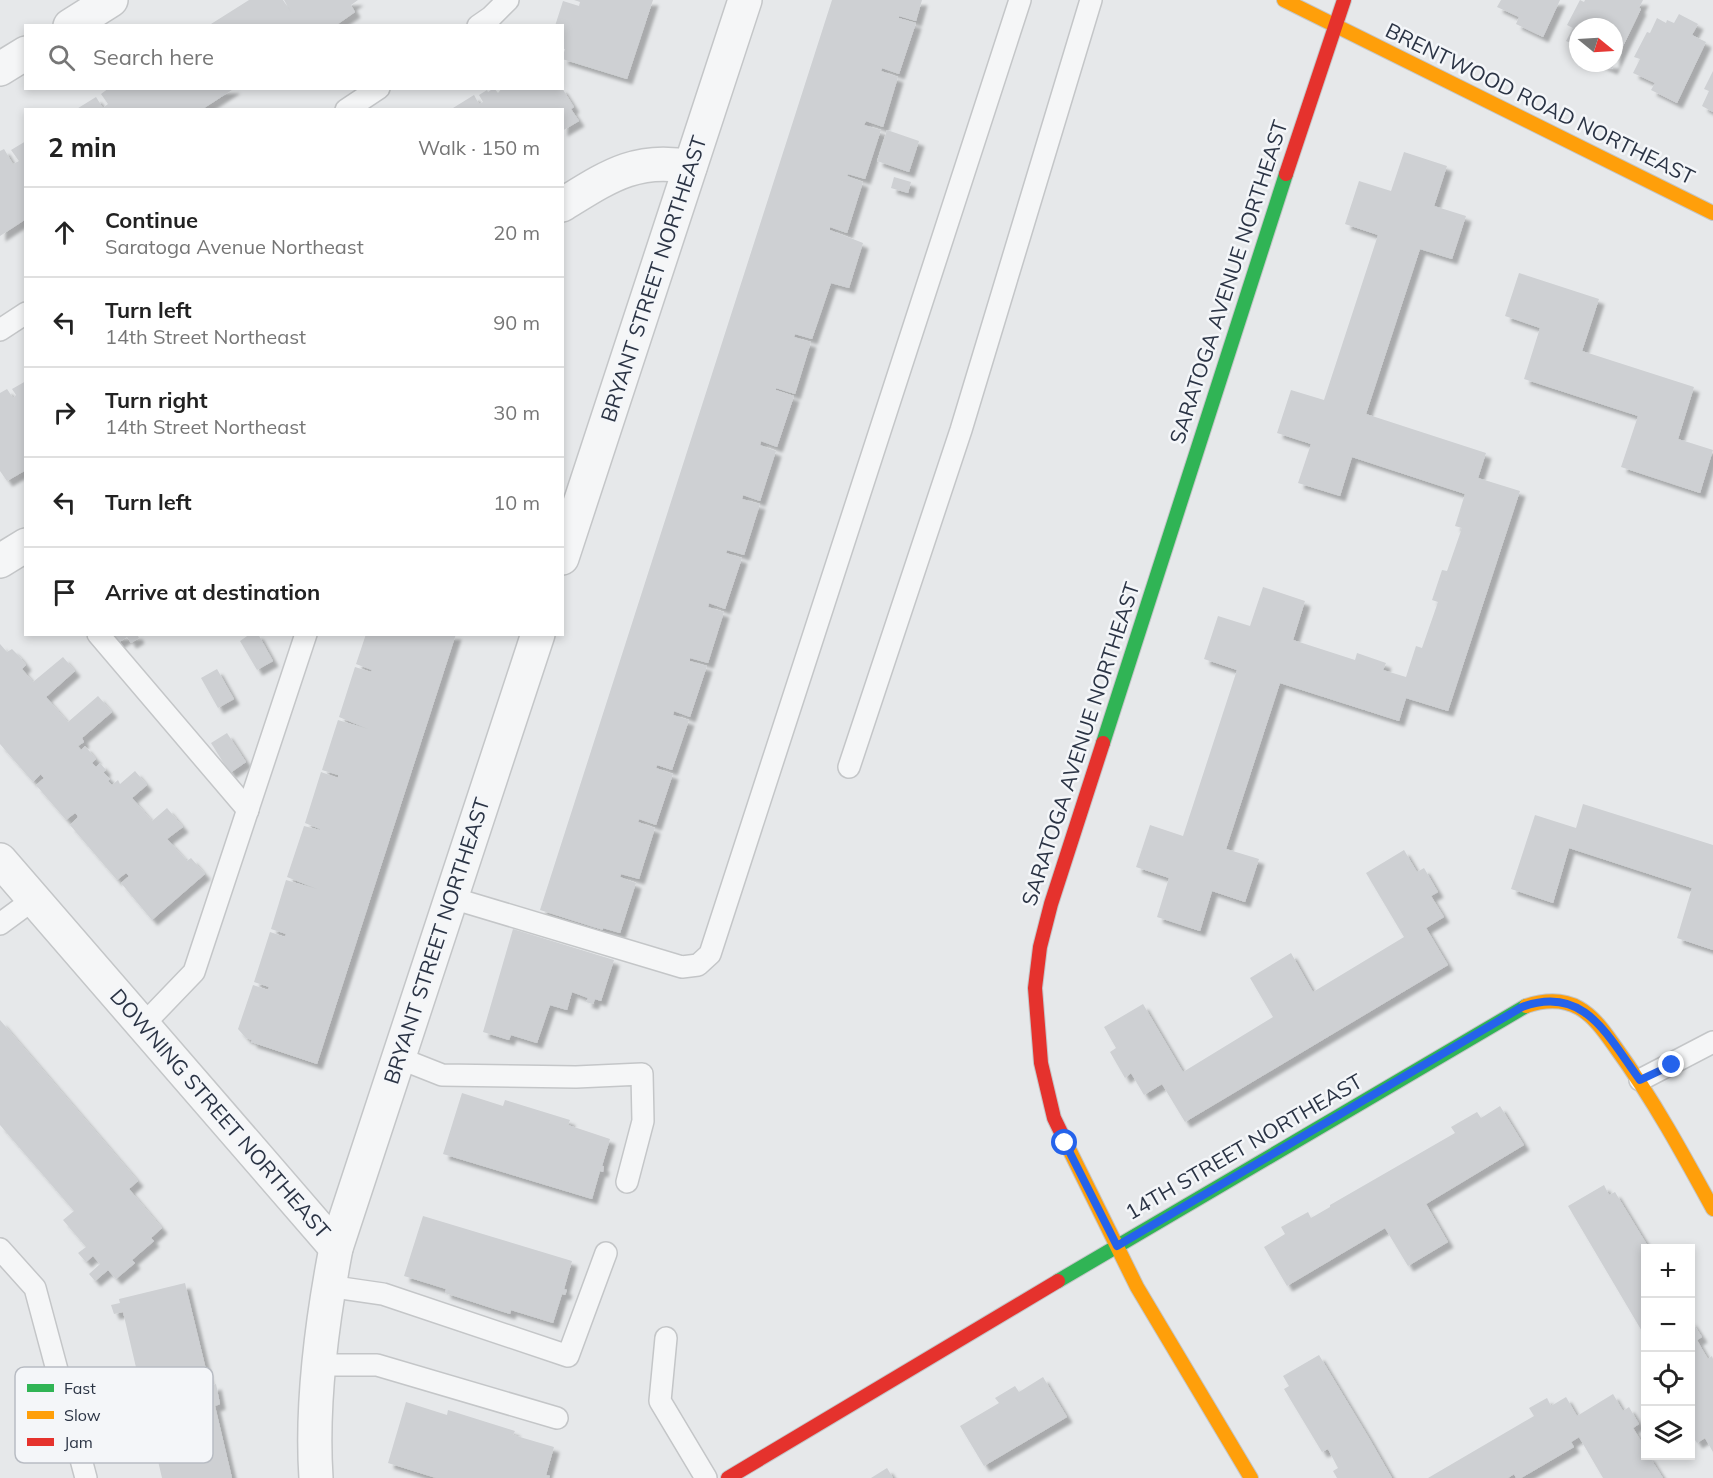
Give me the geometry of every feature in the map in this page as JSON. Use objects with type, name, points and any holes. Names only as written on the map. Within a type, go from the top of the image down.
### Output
[{"type":"street","points":[[73,24],[111,0]]},
{"type":"street","name":"BRYANT STREET NORTHEAST","points":[[564,552],[745,0]]},
{"type":"street","name":"BRENTWOOD ROAD NORTHEAST","points":[[1284,0],[1713,213]]},
{"type":"street","name":"SARATOGA AVENUE NORTHEAST","points":[[1251,1478],[1137,1287],[1065,1143],[1054,1118],[1041,1063],[1035,988],[1040,947],[1054,894],[1307,108],[1344,0]]},
{"type":"street","points":[[0,69],[24,54]]},
{"type":"street","points":[[564,204],[625,169],[659,163],[690,167]]},
{"type":"street","name":"BRYANT STREET NORTHEAST","points":[[336,1248],[537,636]]},
{"type":"street","name":"DOWNING STREET NORTHEAST","points":[[0,860],[336,1248],[328,1286],[320,1365],[314,1447],[316,1478]]},
{"type":"street","name":"14TH STREET NORTHEAST","points":[[732,1477],[925,1359],[1522,1007],[1536,1002],[1552,1000],[1567,1002],[1593,1017],[1640,1080],[1713,1209]]},
{"type":"lane","points":[[481,24],[508,0]]},
{"type":"lane","points":[[452,898],[682,967],[698,966],[710,954],[1020,0]]},
{"type":"lane","points":[[849,767],[961,430],[1091,0]]},
{"type":"lane","points":[[349,108],[376,90]]},
{"type":"lane","points":[[0,330],[24,315]]},
{"type":"lane","points":[[100,636],[248,810]]},
{"type":"lane","points":[[143,1025],[194,972],[305,636]]},
{"type":"lane","points":[[0,924],[34,899]]},
{"type":"lane","points":[[1640,1080],[1713,1042]]},
{"type":"lane","points":[[399,1058],[442,1075],[576,1077],[642,1074],[643,1121],[627,1182]]},
{"type":"lane","points":[[0,1249],[35,1288],[56,1367]]},
{"type":"lane","points":[[328,1286],[383,1294],[568,1356],[606,1253]]},
{"type":"lane","points":[[666,1338],[660,1401],[706,1478]]},
{"type":"lane","points":[[320,1365],[377,1365],[557,1418]]},
{"type":"lane","points":[[82,1463],[86,1478]]},
{"type":"building","points":[[249,0],[283,0],[291,12],[284,0],[358,0],[351,5],[355,12],[338,24],[211,24]]},
{"type":"building","points":[[574,0],[653,0],[627,79],[564,60],[564,24],[556,24],[563,1],[579,6],[580,2]]},
{"type":"building","points":[[832,0],[922,0],[916,21],[899,16],[899,18],[916,23],[899,74],[882,68],[881,71],[898,77],[883,127],[866,121],[864,125],[881,130],[865,179],[848,174],[847,176],[863,182],[847,233],[830,227],[830,230],[863,243],[849,288],[831,283],[812,339],[795,334],[794,337],[811,342],[795,394],[776,388],[776,390],[794,396],[777,447],[761,441],[760,445],[776,451],[760,501],[743,495],[742,499],[760,504],[744,555],[727,550],[726,553],[742,558],[725,609],[709,603],[708,607],[724,612],[708,663],[690,658],[690,661],[707,666],[690,717],[674,711],[673,715],[689,720],[672,770],[657,765],[656,768],[673,774],[656,825],[639,819],[638,822],[655,828],[639,879],[621,874],[620,877],[636,883],[620,933],[603,928],[603,930],[540,910]]},
{"type":"building","points":[[1501,0],[1560,0],[1543,37],[1516,24],[1519,17],[1497,7]]},
{"type":"building","points":[[1580,0],[1584,2],[1585,0],[1643,0],[1623,46],[1623,18],[1571,18]]},
{"type":"building","points":[[1679,14],[1698,24],[1692,35],[1706,42],[1677,103],[1651,90],[1655,83],[1633,73],[1640,59],[1634,57],[1657,18],[1666,23],[1667,20],[1674,23]]},
{"type":"building","points":[[1713,71],[1713,112],[1702,106],[1709,91],[1704,89]]},
{"type":"building","points":[[106,90],[232,90],[204,108],[103,108],[108,104],[101,94]]},
{"type":"building","points":[[487,90],[488,92],[491,90],[496,90],[498,93],[500,90],[563,90],[574,107],[571,109],[579,121],[564,130],[564,108],[453,108],[474,95],[479,104],[483,102],[479,95]]},
{"type":"building","points":[[96,97],[103,108],[78,108]]},
{"type":"building","points":[[887,130],[919,141],[909,172],[877,161]]},
{"type":"building","points":[[24,142],[24,220],[0,236],[0,151],[4,149],[13,164],[19,161],[11,150]]},
{"type":"building","points":[[1404,152],[1447,166],[1434,206],[1466,216],[1452,259],[1420,249],[1366,414],[1486,453],[1478,478],[1520,491],[1448,711],[1406,698],[1399,721],[1280,683],[1226,849],[1259,859],[1245,902],[1212,891],[1200,931],[1157,917],[1169,878],[1136,867],[1150,825],[1183,836],[1237,670],[1204,659],[1218,616],[1250,626],[1263,587],[1305,601],[1293,640],[1355,660],[1357,653],[1386,663],[1383,670],[1406,677],[1416,646],[1422,648],[1438,602],[1432,600],[1442,570],[1447,571],[1462,528],[1455,526],[1465,494],[1352,457],[1340,496],[1298,483],[1311,444],[1277,433],[1291,390],[1324,400],[1378,235],[1345,224],[1359,181],[1391,191]]},
{"type":"building","points":[[894,177],[911,182],[908,193],[891,188]]},
{"type":"building","points":[[1519,273],[1599,299],[1582,351],[1694,387],[1678,439],[1713,450],[1700,493],[1621,467],[1638,416],[1524,379],[1540,328],[1505,316]]},
{"type":"building","points":[[24,382],[24,471],[7,481],[0,471],[0,393],[7,389],[13,398],[16,395],[12,389]]},
{"type":"building","points":[[109,636],[138,636],[139,638],[131,643],[127,637],[115,645]]},
{"type":"building","points":[[247,636],[259,636],[273,661],[257,670],[240,641]]},
{"type":"building","points":[[365,636],[455,636],[317,1064],[251,1042],[252,1040],[246,1038],[238,1029],[253,985],[268,990],[269,987],[254,982],[270,932],[285,937],[286,934],[271,929],[286,880],[317,889],[287,877],[304,826],[320,830],[305,823],[321,772],[338,778],[338,775],[322,770],[338,720],[368,729],[339,717],[355,667],[371,672],[372,670],[356,664]]},
{"type":"building","points":[[0,644],[7,652],[12,649],[19,656],[26,665],[22,669],[33,682],[63,657],[75,671],[46,697],[66,720],[68,722],[98,696],[112,712],[82,738],[84,742],[78,746],[81,750],[85,746],[96,759],[92,763],[96,767],[100,763],[106,770],[103,772],[112,785],[118,780],[120,784],[135,771],[147,785],[132,798],[152,821],[167,808],[183,827],[167,839],[187,861],[191,858],[205,874],[152,920],[121,883],[129,876],[126,873],[117,880],[70,825],[78,817],[77,815],[75,813],[66,820],[36,785],[44,778],[41,774],[33,782],[0,744]]},
{"type":"building","points":[[217,669],[234,699],[218,708],[201,678]]},
{"type":"building","points":[[227,733],[246,762],[230,773],[211,743]]},
{"type":"building","points":[[1583,804],[1713,845],[1713,950],[1677,938],[1692,888],[1569,848],[1553,903],[1511,889],[1535,815],[1576,828]]},
{"type":"building","points":[[1404,850],[1417,872],[1424,868],[1438,892],[1431,896],[1444,917],[1426,928],[1448,965],[1185,1122],[1162,1084],[1144,1095],[1131,1073],[1125,1078],[1110,1052],[1116,1048],[1104,1027],[1143,1004],[1183,1072],[1273,1017],[1250,978],[1291,953],[1313,992],[1404,937],[1366,873]]},
{"type":"building","points":[[513,929],[614,960],[601,1001],[595,999],[593,1004],[586,1002],[588,998],[572,992],[567,1010],[550,1005],[537,1043],[511,1035],[509,1040],[483,1032]]},
{"type":"building","points":[[0,1020],[138,1181],[129,1189],[162,1228],[151,1238],[154,1241],[132,1260],[135,1263],[116,1279],[108,1270],[95,1281],[89,1274],[100,1264],[93,1256],[86,1262],[78,1253],[86,1247],[63,1220],[74,1211],[0,1125]]},
{"type":"building","points":[[462,1093],[503,1106],[505,1100],[570,1120],[568,1125],[610,1139],[602,1166],[604,1166],[603,1172],[600,1171],[592,1199],[443,1154]]},
{"type":"building","points":[[1500,1106],[1524,1145],[1426,1204],[1448,1242],[1408,1266],[1385,1228],[1287,1286],[1264,1247],[1285,1234],[1281,1227],[1308,1212],[1311,1218],[1455,1133],[1451,1127],[1477,1112],[1481,1118]]},
{"type":"building","points":[[1604,1185],[1609,1195],[1615,1192],[1647,1244],[1641,1244],[1641,1330],[1568,1206]]},
{"type":"building","points":[[423,1216],[572,1261],[564,1289],[567,1290],[565,1295],[562,1294],[553,1323],[511,1310],[510,1314],[445,1293],[446,1289],[404,1276]]},
{"type":"building","points":[[185,1283],[205,1367],[136,1367],[123,1312],[114,1314],[111,1305],[120,1303],[119,1299]]},
{"type":"building","points":[[1695,1326],[1702,1337],[1697,1340],[1708,1359],[1712,1356],[1713,1359],[1713,1452],[1705,1438],[1697,1443],[1695,1440]]},
{"type":"building","points":[[1319,1355],[1392,1478],[1337,1478],[1333,1471],[1338,1468],[1328,1449],[1322,1452],[1284,1389],[1289,1386],[1283,1376]]},
{"type":"building","points":[[1043,1377],[1067,1417],[984,1466],[960,1426],[999,1403],[995,1398],[1015,1386],[1019,1392]]},
{"type":"building","points":[[216,1384],[220,1404],[215,1406],[232,1478],[162,1478],[158,1463],[213,1463],[213,1385]]},
{"type":"building","points":[[1613,1394],[1623,1411],[1629,1407],[1639,1424],[1633,1428],[1641,1441],[1641,1460],[1652,1460],[1663,1478],[1603,1478],[1579,1437],[1571,1442],[1574,1447],[1521,1478],[1516,1478],[1514,1474],[1508,1478],[1428,1478],[1534,1416],[1529,1408],[1547,1398],[1551,1406],[1566,1397],[1577,1416]]},
{"type":"building","points":[[406,1402],[447,1415],[448,1410],[515,1431],[513,1435],[554,1447],[546,1475],[550,1476],[549,1478],[436,1478],[388,1463]]},
{"type":"building","points":[[887,1468],[893,1478],[871,1478]]},
{"type":"traffic: fast","points":[[1103,743],[1286,174]]},
{"type":"traffic: fast","points":[[1058,1281],[1526,1006]]},
{"type":"traffic: slow","points":[[1284,0],[1713,213]]},
{"type":"traffic: slow","points":[[1526,1006],[1546,1002],[1567,1003],[1579,1008],[1595,1021],[1630,1067],[1679,1147],[1713,1209]]},
{"type":"traffic: slow","points":[[1068,1147],[1137,1287],[1251,1478]]},
{"type":"traffic: jam","points":[[1286,174],[1344,0]]},
{"type":"traffic: jam","points":[[1068,1147],[1054,1118],[1041,1063],[1035,988],[1040,947],[1051,904],[1103,743]]},
{"type":"traffic: jam","points":[[728,1478],[1058,1281]]},
{"type":"route","points":[[1065,1143],[1117,1246],[1522,1007],[1536,1002],[1552,1000],[1567,1002],[1581,1008],[1593,1017],[1640,1080],[1672,1065]]}]
